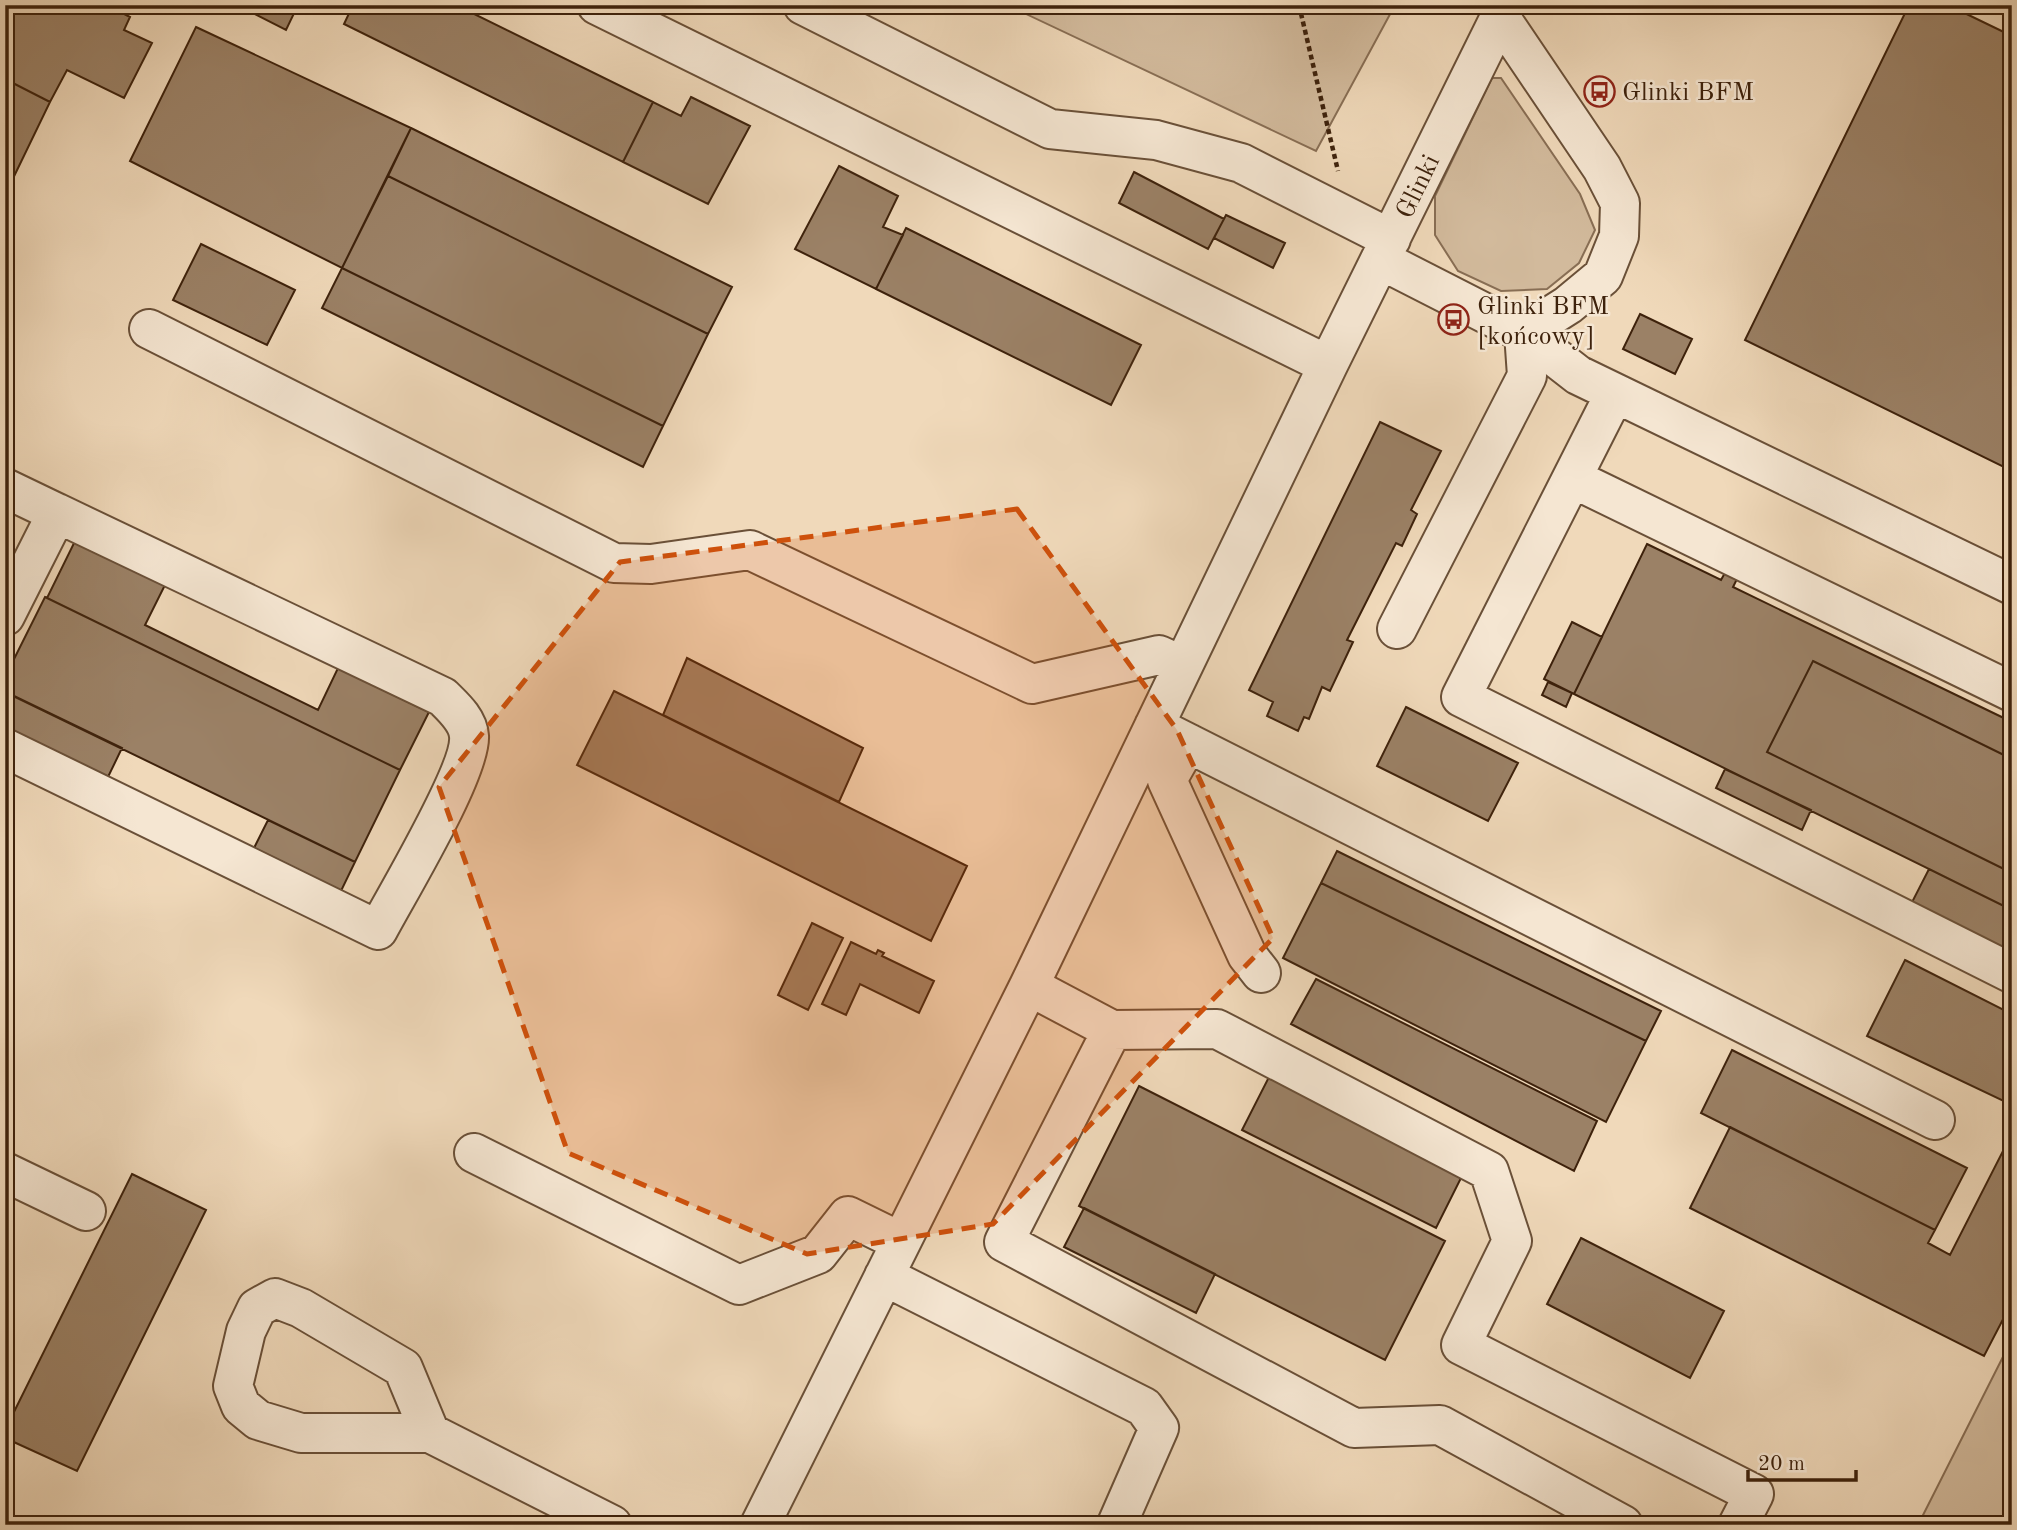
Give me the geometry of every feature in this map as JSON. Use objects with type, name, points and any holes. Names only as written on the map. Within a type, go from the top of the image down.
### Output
[{"type":"street","points":[[597,5],[1328,365]]},
{"type":"street","points":[[803,5],[1050,129],[1156,140],[1241,163],[1348,217],[1386,249],[1524,333],[1578,374],[2012,585]]},
{"type":"street","points":[[1503,11],[1602,168],[1620,204],[1619,236],[1603,276],[1568,305],[1524,333]]},
{"type":"street","name":"Glinki","points":[[760,1525],[1029,986],[1328,365],[1503,11]]},
{"type":"street","points":[[149,329],[614,563],[651,564],[750,550],[1032,684],[1159,655],[1183,666]]},
{"type":"street","points":[[1397,629],[1527,376],[1524,333]]},
{"type":"street","points":[[1615,393],[1461,697],[2011,973]]},
{"type":"street","points":[[1572,478],[2012,692]]},
{"type":"street","points":[[5,488],[443,697],[461,716],[469,736],[460,777],[378,930],[5,748]]},
{"type":"street","points":[[5,616],[57,513]]},
{"type":"street","points":[[1154,726],[1935,1120]]},
{"type":"street","points":[[1188,743],[1167,780],[1168,784],[1247,955],[1261,973]]},
{"type":"street","points":[[1029,986],[1112,1030],[1217,1029],[1489,1171],[1512,1241],[1461,1345],[1754,1494],[1738,1525]]},
{"type":"street","points":[[1112,1030],[1004,1242],[1354,1428],[1440,1425],[1623,1525]]},
{"type":"street","points":[[474,1153],[739,1285],[818,1254],[848,1216],[901,1242]]},
{"type":"street","points":[[5,1172],[86,1211]]},
{"type":"street","points":[[884,1276],[1143,1407],[1159,1428],[1117,1524]]},
{"type":"street","points":[[430,1433],[403,1368],[300,1308],[275,1298],[257,1308],[246,1331],[233,1386],[241,1406],[258,1420],[301,1433],[430,1433],[612,1525]]},
{"type":"path","points":[[1299,5],[1348,217]]},
{"type":"highlighted area","points":[[1017,509],[1177,730],[1273,938],[993,1224],[807,1254],[568,1153],[439,787],[620,562]]},
{"type":"shaded area","points":[[1007,5],[1395,5],[1316,151]]},
{"type":"shaded area","points":[[1492,78],[1501,78],[1580,194],[1595,230],[1579,263],[1547,289],[1501,291],[1458,271],[1435,235],[1435,196]]},
{"type":"shaded area","points":[[2012,1339],[2012,1525],[1918,1525]]},
{"type":"building","points":[[5,5],[91,5],[98,9],[100,5],[107,5],[130,17],[124,30],[152,43],[124,98],[67,70],[50,102],[5,79]]},
{"type":"building","points":[[237,5],[298,5],[286,30]]},
{"type":"building","points":[[353,5],[456,5],[653,102],[623,162],[344,24]]},
{"type":"building","points":[[1909,5],[1948,5],[2012,36],[2012,471],[1745,340]]},
{"type":"building","points":[[196,27],[411,128],[342,268],[130,161]]},
{"type":"building","points":[[5,79],[50,102],[5,195]]},
{"type":"building","points":[[691,97],[750,126],[708,204],[623,162],[653,102],[681,116]]},
{"type":"building","points":[[411,128],[732,287],[708,334],[388,176]]},
{"type":"building","points":[[839,166],[898,196],[883,227],[903,235],[876,289],[795,249]]},
{"type":"building","points":[[1134,172],[1224,219],[1208,249],[1119,203]]},
{"type":"building","points":[[388,176],[708,334],[663,426],[342,268]]},
{"type":"building","points":[[1226,215],[1285,243],[1273,268],[1214,238]]},
{"type":"building","points":[[906,228],[1141,345],[1111,405],[876,289]]},
{"type":"building","points":[[201,244],[295,290],[267,345],[173,300]]},
{"type":"building","points":[[342,268],[663,426],[643,467],[322,308]]},
{"type":"building","points":[[1640,314],[1692,339],[1675,374],[1623,349]]},
{"type":"building","points":[[1380,422],[1441,451],[1411,510],[1417,514],[1402,546],[1396,543],[1347,640],[1353,642],[1330,691],[1322,687],[1309,719],[1304,717],[1298,731],[1267,716],[1273,702],[1249,690]]},
{"type":"building","points":[[76,539],[166,583],[145,625],[318,710],[338,668],[429,712],[400,770],[47,598]]},
{"type":"building","points":[[1647,544],[1721,580],[1726,571],[1738,577],[1733,587],[2012,722],[2012,759],[1813,661],[1767,752],[2012,873],[2012,910],[1574,694]]},
{"type":"building","points":[[45,597],[400,770],[355,862],[5,692],[5,677]]},
{"type":"building","points":[[1572,622],[1602,637],[1574,694],[1544,679]]},
{"type":"building","points":[[687,658],[863,748],[839,802],[663,715]]},
{"type":"building","points":[[1813,661],[2012,759],[2012,873],[1767,752]]},
{"type":"building","points":[[1548,682],[1572,693],[1566,707],[1542,695]]},
{"type":"building","points":[[614,691],[967,866],[931,941],[577,765]]},
{"type":"building","points":[[14,696],[122,748],[108,777],[5,727],[5,713]]},
{"type":"building","points":[[1406,707],[1518,763],[1488,821],[1377,766]]},
{"type":"building","points":[[1725,769],[1811,810],[1802,830],[1716,788]]},
{"type":"building","points":[[268,820],[355,862],[341,891],[254,848]]},
{"type":"building","points":[[1337,851],[1661,1011],[1646,1041],[1321,883]]},
{"type":"building","points":[[1929,869],[2012,910],[2012,962],[1908,910]]},
{"type":"building","points":[[1321,883],[1646,1041],[1606,1122],[1283,958]]},
{"type":"building","points":[[812,923],[843,938],[808,1010],[778,995]]},
{"type":"building","points":[[851,942],[876,954],[878,950],[884,953],[882,956],[934,981],[919,1013],[860,984],[846,1015],[822,1004]]},
{"type":"building","points":[[1905,960],[2012,1014],[2012,1105],[1867,1036]]},
{"type":"building","points":[[1316,979],[1597,1121],[1574,1171],[1291,1024]]},
{"type":"building","points":[[1732,1050],[1967,1168],[1935,1230],[1701,1113]]},
{"type":"building","points":[[1270,1075],[1463,1174],[1436,1228],[1242,1130]]},
{"type":"building","points":[[1139,1086],[1445,1241],[1385,1360],[1079,1206]]},
{"type":"building","points":[[1730,1127],[1935,1230],[1928,1243],[1950,1255],[2004,1149],[2012,1153],[2012,1302],[1984,1356],[1690,1208]]},
{"type":"building","points":[[132,1174],[206,1210],[77,1471],[5,1438],[5,1430]]},
{"type":"building","points":[[1084,1208],[1215,1274],[1196,1313],[1064,1247]]},
{"type":"building","points":[[1581,1238],[1724,1311],[1690,1378],[1547,1304]]},
{"type":"place","name":"Glinki BFM","points":[[1599,91]]},
{"type":"place","name":"Glinki BFM [końcowy]","points":[[1454,320]]}]
